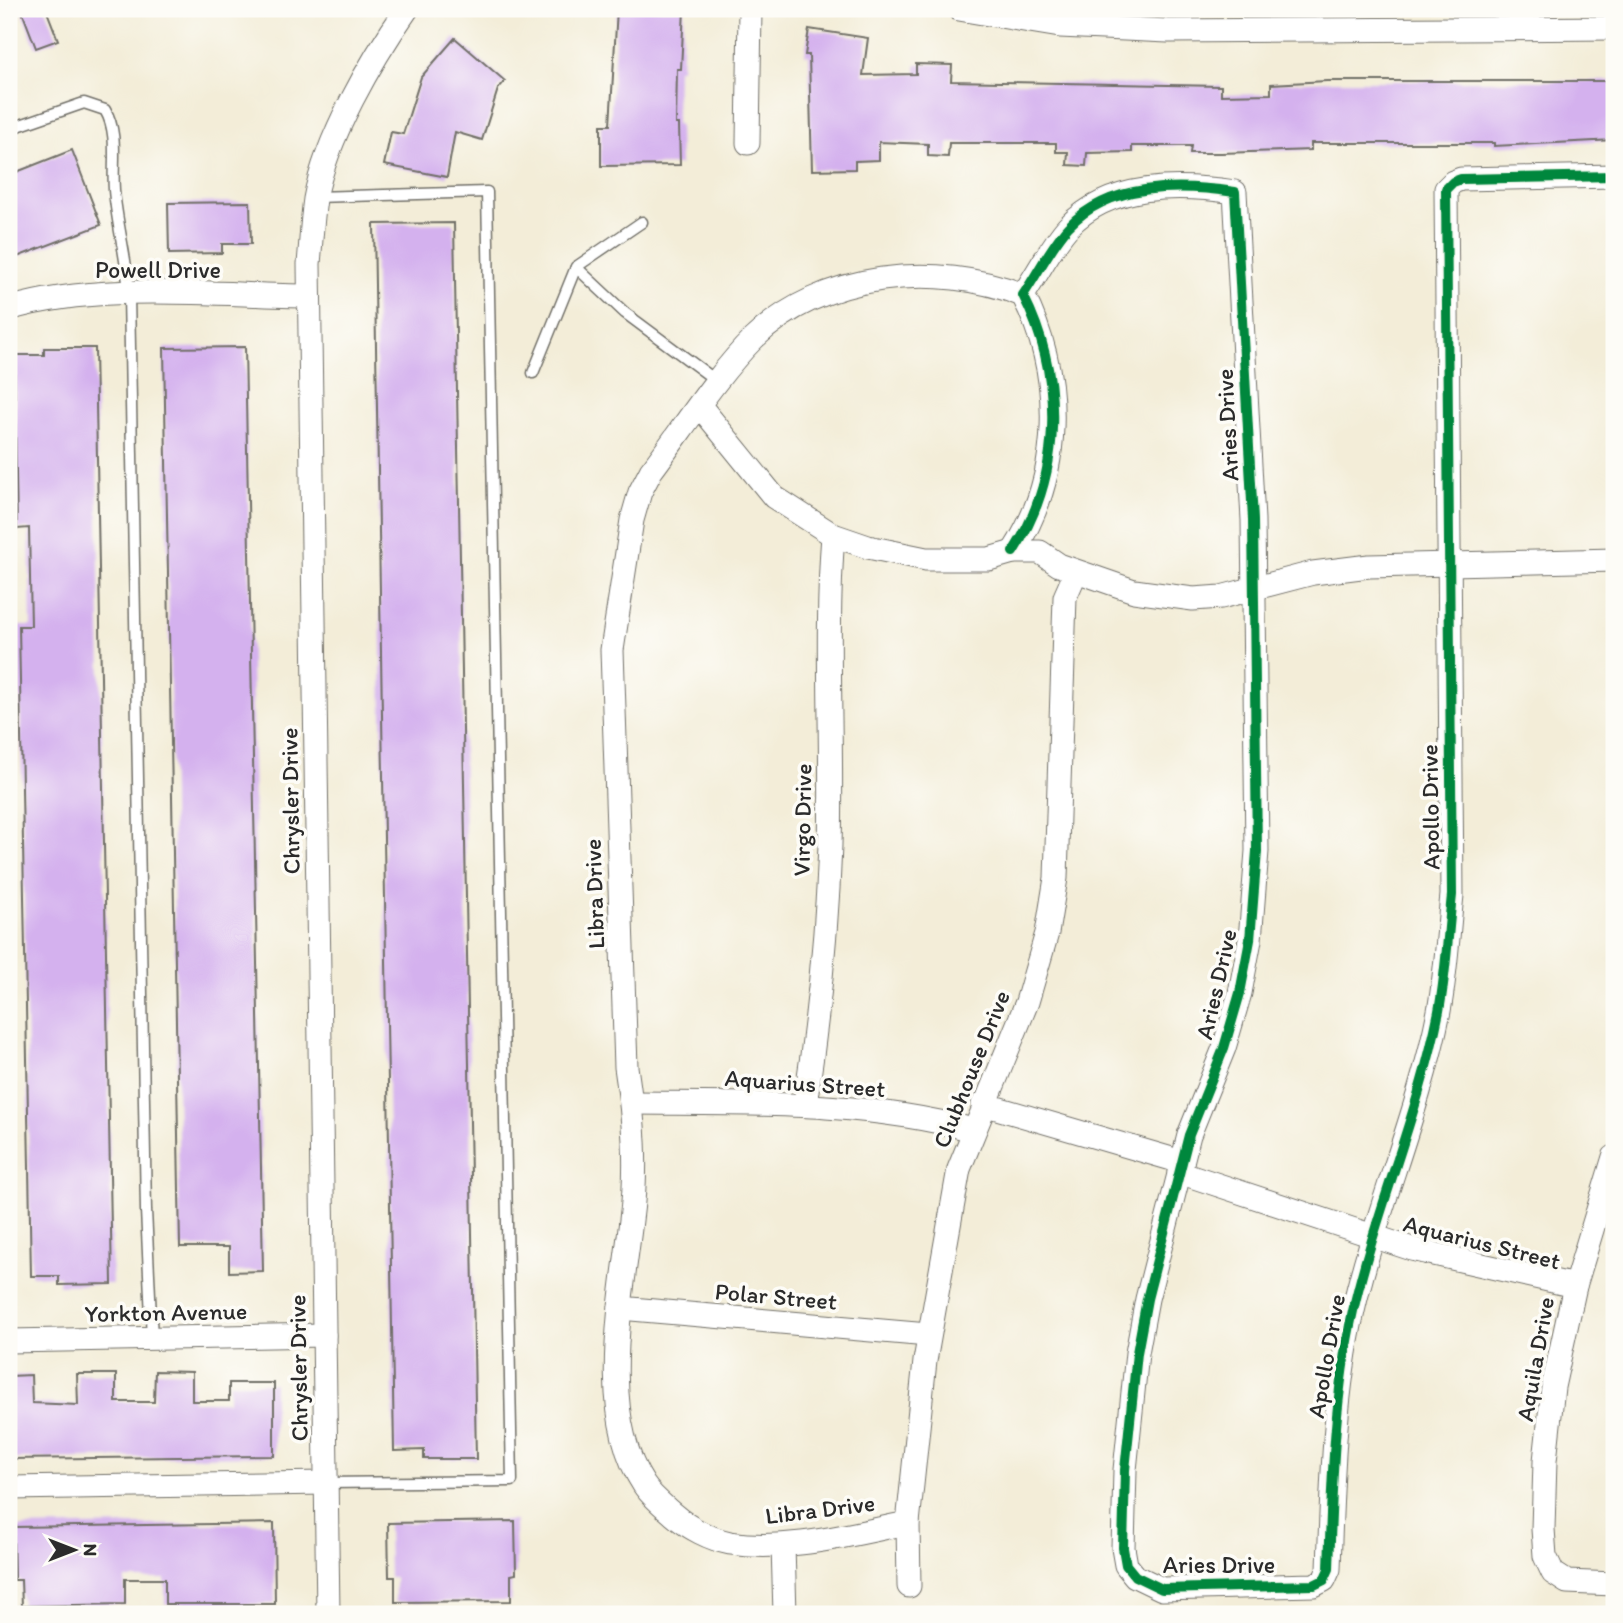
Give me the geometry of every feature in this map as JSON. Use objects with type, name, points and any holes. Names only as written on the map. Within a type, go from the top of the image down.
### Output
[{"type":"street","name":"Chrysler Drive","points":[[328,1614],[309,296],[315,197],[341,123],[363,79],[407,9]]},
{"type":"street","points":[[748,144],[750,9]]},
{"type":"street","points":[[960,9],[1060,26],[1168,31],[1614,28]]},
{"type":"street","name":"Apollo Drive","points":[[1324,1580],[1329,1569],[1334,1435],[1341,1378],[1371,1235],[1394,1173],[1439,1011],[1452,895],[1446,189],[1453,181],[1461,179],[1614,176]]},
{"type":"street","name":"Aries Drive","points":[[1023,295],[1068,228],[1108,201],[1160,187],[1235,192],[1254,587],[1258,820],[1250,940],[1240,993],[1224,1048],[1189,1135],[1137,1353],[1125,1471],[1123,1548],[1126,1565],[1135,1576],[1162,1589],[1314,1585],[1324,1580]]},
{"type":"street","name":"Libra Drive","points":[[908,1523],[783,1546],[729,1542],[706,1535],[666,1508],[645,1486],[623,1438],[619,1396],[620,1308],[636,1152],[626,1067],[612,650],[630,533],[640,492],[700,406],[752,340],[787,312],[827,294],[902,275],[934,275],[998,285],[1023,295]]},
{"type":"street","name":"Powell Drive","points":[[9,309],[40,300],[129,294],[309,296]]},
{"type":"street","points":[[1013,552],[1036,513],[1050,459],[1052,385],[1047,352],[1023,295]]},
{"type":"street","points":[[700,406],[774,497],[832,535],[868,547],[926,559],[989,559],[1013,552],[1040,552],[1059,565],[1134,591],[1193,599],[1221,597],[1313,573],[1369,566],[1614,560]]},
{"type":"street","name":"Virgo Drive","points":[[804,1105],[820,1006],[830,845],[829,582],[832,535]]},
{"type":"street","name":"Clubhouse Drive","points":[[909,1586],[908,1523],[928,1335],[959,1169],[983,1104],[995,1085],[1027,1002],[1047,933],[1056,878],[1065,597],[1076,572]]},
{"type":"street","name":"Aquarius Street","points":[[632,1103],[804,1105],[932,1119],[973,1130]]},
{"type":"street","name":"Aquarius Street","points":[[983,1104],[1181,1167],[1412,1249],[1575,1286]]},
{"type":"street","name":"Aquila Drive","points":[[1614,1157],[1575,1286],[1553,1387],[1545,1461],[1543,1529],[1545,1556],[1553,1573],[1567,1581],[1614,1584]]},
{"type":"street","name":"Polar Street","points":[[620,1308],[928,1335]]},
{"type":"street","name":"Yorkton Avenue","points":[[9,1341],[324,1335]]},
{"type":"street","points":[[9,1488],[326,1483]]},
{"type":"street","points":[[783,1546],[785,1614]]},
{"type":"lane","points":[[9,129],[84,103],[105,110],[112,122],[114,192],[127,253],[129,294],[146,1210],[152,1339]]},
{"type":"lane","points":[[315,197],[487,192],[512,1481],[326,1483]]},
{"type":"lane","points":[[533,373],[576,267],[642,222]]},
{"type":"lane","points":[[576,267],[625,313],[718,382]]},
{"type":"building","points":[[21,9],[46,9],[58,40],[36,48]]},
{"type":"building","points":[[617,9],[684,9],[681,69],[677,69],[676,124],[679,124],[680,165],[601,166],[601,125],[610,125]]},
{"type":"building","points":[[809,29],[868,38],[863,75],[916,74],[916,64],[952,65],[951,81],[1221,86],[1221,95],[1271,94],[1271,84],[1327,81],[1614,81],[1614,140],[1494,146],[1494,143],[1311,143],[1311,150],[1221,153],[1190,153],[1191,146],[1132,146],[1132,152],[1087,153],[1086,166],[1067,165],[1068,152],[1056,152],[1056,143],[949,143],[948,157],[928,156],[928,144],[879,142],[879,160],[855,161],[855,169],[812,170],[809,55],[805,55]]},
{"type":"building","points":[[455,38],[505,81],[498,89],[482,140],[455,132],[447,177],[384,165],[391,132],[403,134],[421,77]]},
{"type":"building","points":[[72,150],[101,225],[9,260],[9,175]]},
{"type":"building","points":[[250,202],[251,244],[222,244],[222,253],[169,254],[168,203]]},
{"type":"building","points":[[454,223],[476,1459],[424,1459],[424,1450],[394,1451],[374,224]]},
{"type":"building","points":[[245,347],[263,1271],[229,1272],[229,1247],[180,1247],[164,348]]},
{"type":"building","points":[[44,348],[95,348],[112,1284],[59,1285],[59,1276],[31,1276],[19,626],[31,626],[29,528],[17,529],[14,355],[44,355]]},
{"type":"building","points":[[155,1371],[192,1372],[192,1401],[229,1401],[229,1383],[274,1383],[274,1456],[9,1459],[9,1376],[31,1375],[32,1403],[78,1405],[77,1374],[116,1374],[116,1402],[154,1402]]},
{"type":"building","points":[[515,1521],[516,1574],[511,1575],[511,1601],[395,1602],[395,1577],[389,1577],[388,1523]]},
{"type":"building","points":[[274,1523],[275,1604],[165,1604],[165,1579],[125,1579],[125,1604],[22,1606],[21,1580],[14,1580],[13,1527]]},
{"type":"cycle path","points":[[1013,552],[1041,491],[1049,458],[1052,425],[1046,359],[1023,295],[1050,251],[1068,227],[1085,212],[1104,201],[1125,194],[1169,188],[1235,192],[1253,520],[1257,851],[1250,940],[1240,993],[1224,1048],[1189,1135],[1147,1299],[1137,1353],[1125,1470],[1123,1548],[1126,1565],[1135,1576],[1162,1589],[1314,1585],[1324,1580],[1329,1569],[1338,1407],[1353,1311],[1373,1236],[1431,1049],[1447,953],[1452,895],[1446,189],[1461,179],[1614,176]]}]
